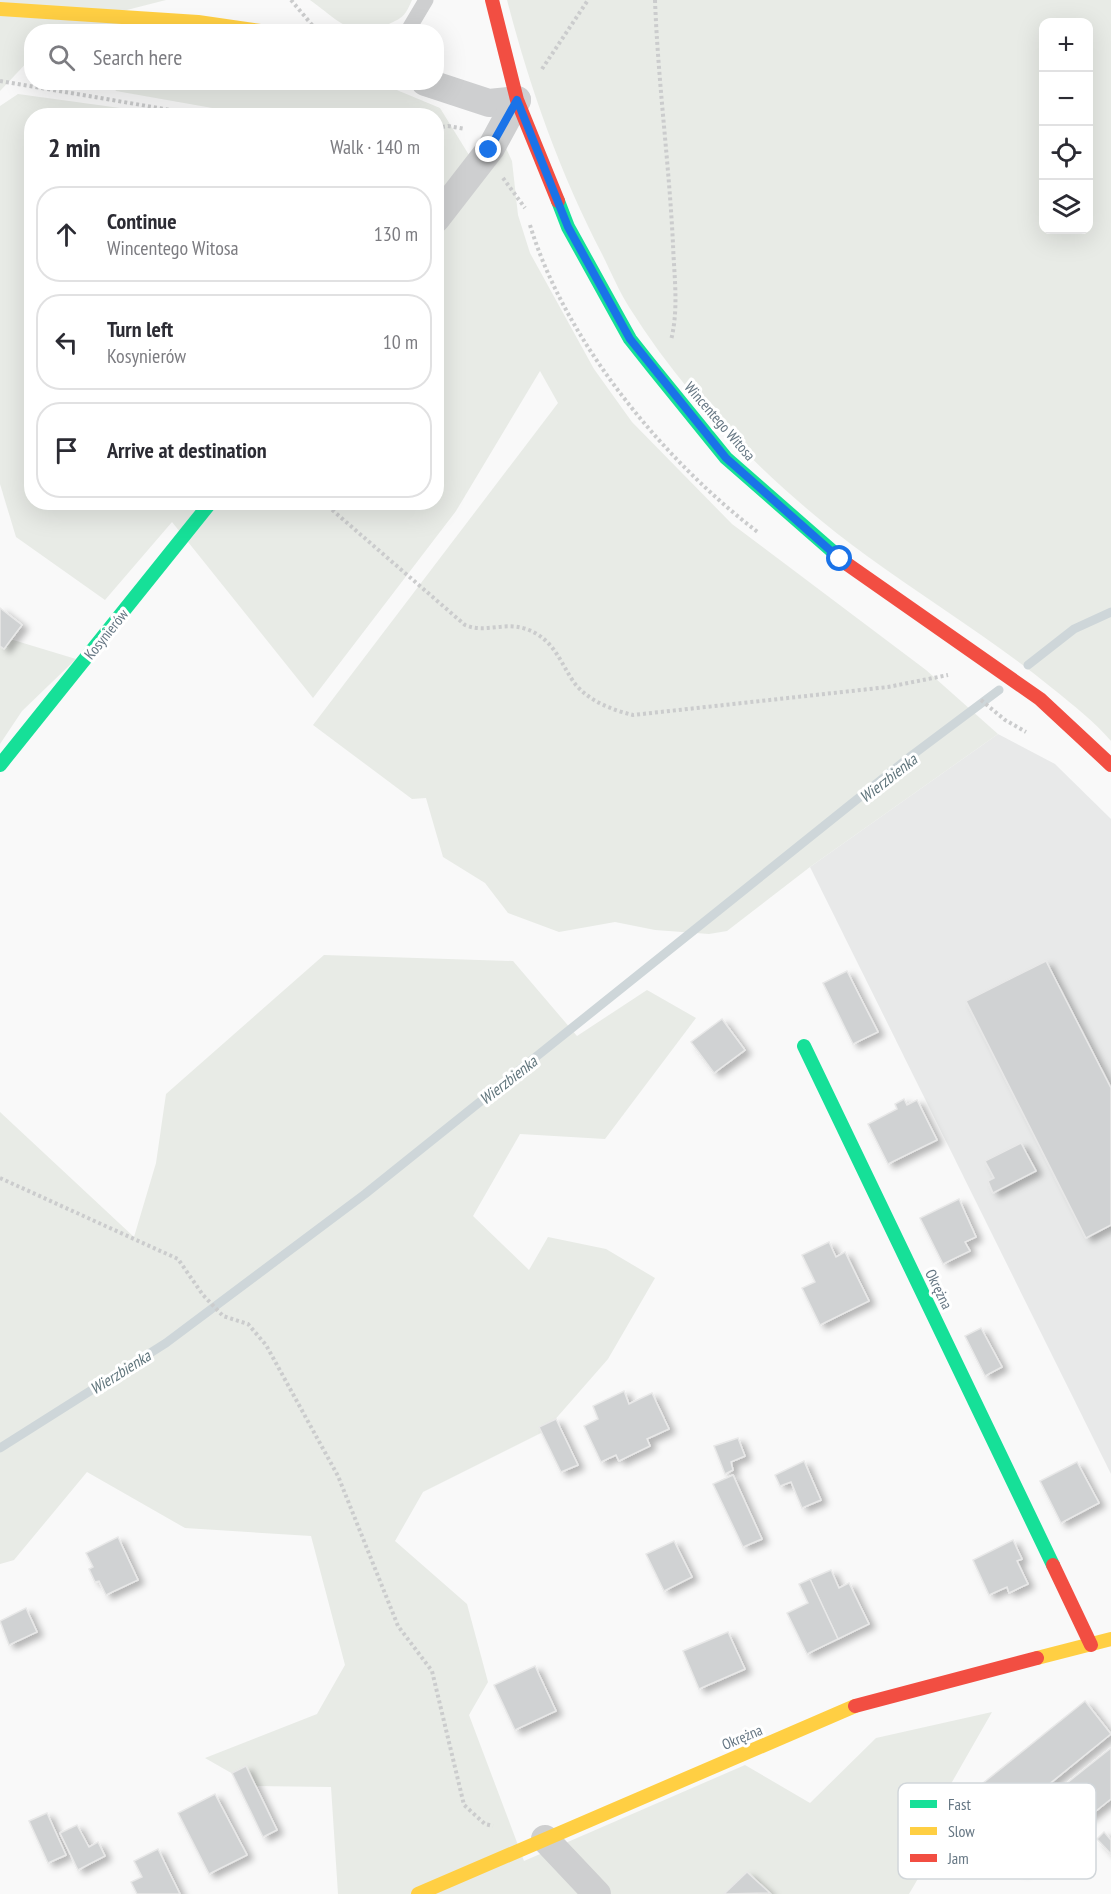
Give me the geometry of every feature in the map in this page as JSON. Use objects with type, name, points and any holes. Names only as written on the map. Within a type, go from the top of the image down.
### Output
[{"type":"street","name":"Wincentego Witosa","points":[[492,0],[518,104],[568,227],[630,339],[653,368],[726,458],[831,551],[1040,699],[1111,765]]},
{"type":"street","points":[[0,9],[215,24]]},
{"type":"street","points":[[444,88],[489,103],[518,104],[491,148],[444,209]]},
{"type":"street","name":"Kosynierów","points":[[0,765],[205,510]]},
{"type":"street","name":"Okrężna","points":[[804,1046],[1091,1646]]},
{"type":"street","name":"Okrężna","points":[[418,1894],[866,1701],[1091,1646],[1111,1639]]},
{"type":"street","points":[[545,1839],[597,1894]]},
{"type":"lane","points":[[412,24],[426,0]]},
{"type":"path","points":[[291,0],[311,24]]},
{"type":"path","points":[[518,104],[550,55],[572,27],[588,0]]},
{"type":"path","points":[[653,368],[672,338],[675,304],[668,156],[658,74],[655,0]]},
{"type":"path","points":[[0,81],[24,85]]},
{"type":"path","points":[[53,90],[159,108]]},
{"type":"path","points":[[331,510],[465,625],[483,629],[498,624],[515,626],[534,632],[549,642],[574,683],[608,709],[633,715],[888,687],[949,675]]},
{"type":"path","points":[[979,698],[1005,720]]},
{"type":"path","points":[[0,1178],[178,1259],[203,1295],[223,1316],[248,1324],[266,1345],[318,1437],[355,1514],[398,1626],[432,1671],[464,1805],[485,1824],[495,1827]]},
{"type":"shaded area","points":[[0,0],[166,0],[119,12],[128,24],[24,24],[24,65],[0,91]]},
{"type":"shaded area","points":[[310,0],[412,0],[401,18],[389,24],[343,24]]},
{"type":"shaded area","points":[[507,0],[1111,0],[1111,741],[1083,713],[1030,670],[833,530],[767,473],[707,411],[653,343],[618,288],[573,193],[536,98]]},
{"type":"shaded area","points":[[397,90],[440,108],[212,108],[116,91]]},
{"type":"shaded area","points":[[18,94],[120,108],[24,108],[24,510],[444,510],[444,114],[469,155],[505,146],[512,161],[518,215],[530,253],[594,369],[632,422],[732,524],[926,670],[998,734],[810,867],[727,931],[709,934],[655,930],[615,922],[559,932],[508,913],[485,883],[443,857],[426,798],[412,799],[313,725],[558,403],[540,371],[456,511],[313,698],[172,522],[105,600],[16,537],[0,484],[0,106]]},
{"type":"shaded area","points":[[0,636],[76,659],[22,711],[0,744]]},
{"type":"shaded area","points":[[998,734],[1055,764],[1111,819],[1111,1474],[810,867]]},
{"type":"shaded area","points":[[324,955],[513,961],[577,1036],[647,990],[696,1018],[605,1139],[520,1134],[473,1216],[529,1270],[548,1237],[606,1249],[655,1278],[608,1359],[545,1431],[423,1492],[395,1541],[467,1604],[488,1682],[469,1715],[524,1861],[745,1765],[810,1803],[876,1738],[992,1712],[951,1783],[898,1783],[898,1879],[918,1879],[909,1894],[338,1894],[331,1787],[254,1786],[205,1758],[317,1714],[345,1665],[311,1536],[185,1528],[87,1472],[14,1560],[0,1564],[0,1112],[134,1237],[156,1163],[166,1094]]},
{"type":"building","points":[[0,608],[22,625],[4,649],[0,646]]},
{"type":"building","points":[[1046,961],[1111,1088],[1111,1225],[1086,1238],[966,1001]]},
{"type":"building","points":[[847,971],[878,1032],[853,1044],[823,983]]},
{"type":"building","points":[[722,1019],[745,1050],[714,1073],[691,1042]]},
{"type":"building","points":[[904,1099],[907,1105],[917,1100],[937,1140],[888,1164],[868,1124],[897,1109],[895,1104]]},
{"type":"building","points":[[1021,1143],[1036,1171],[993,1193],[988,1181],[994,1178],[985,1161]]},
{"type":"building","points":[[959,1199],[976,1237],[965,1242],[970,1251],[943,1264],[920,1218]]},
{"type":"building","points":[[829,1242],[836,1257],[845,1252],[869,1301],[820,1325],[802,1288],[815,1282],[802,1255]]},
{"type":"building","points":[[981,1328],[1002,1367],[985,1376],[965,1336]]},
{"type":"building","points":[[624,1391],[629,1404],[652,1393],[669,1429],[647,1439],[650,1446],[619,1461],[616,1455],[601,1462],[584,1426],[598,1419],[593,1406]]},
{"type":"building","points":[[556,1419],[578,1465],[561,1472],[539,1427]]},
{"type":"building","points":[[738,1438],[745,1456],[731,1462],[733,1470],[725,1474],[714,1446]]},
{"type":"building","points":[[804,1461],[821,1500],[802,1508],[791,1482],[780,1486],[775,1475]]},
{"type":"building","points":[[1077,1462],[1099,1503],[1061,1523],[1040,1481]]},
{"type":"building","points":[[733,1475],[762,1539],[743,1547],[713,1484]]},
{"type":"building","points":[[118,1537],[138,1580],[106,1595],[99,1581],[95,1582],[89,1569],[93,1567],[86,1553]]},
{"type":"building","points":[[1013,1540],[1022,1559],[1017,1561],[1028,1584],[1009,1593],[1007,1587],[989,1595],[973,1560]]},
{"type":"building","points":[[674,1541],[692,1577],[664,1591],[646,1554]]},
{"type":"building","points":[[831,1570],[839,1588],[849,1583],[869,1624],[838,1639],[810,1579]]},
{"type":"building","points":[[810,1579],[838,1639],[807,1654],[787,1613],[808,1603],[799,1584]]},
{"type":"building","points":[[26,1608],[37,1632],[9,1645],[0,1621]]},
{"type":"building","points":[[728,1632],[745,1669],[699,1689],[683,1651]]},
{"type":"building","points":[[535,1666],[556,1711],[515,1730],[494,1685]]},
{"type":"building","points":[[1085,1701],[1111,1734],[1051,1783],[983,1783]]},
{"type":"building","points":[[1111,1748],[1111,1799],[1096,1811],[1096,1783],[1067,1783]]},
{"type":"building","points":[[246,1766],[277,1830],[263,1837],[232,1773]]},
{"type":"building","points":[[215,1794],[247,1855],[209,1874],[178,1813]]},
{"type":"building","points":[[47,1813],[66,1855],[48,1863],[29,1821]]},
{"type":"building","points":[[77,1825],[89,1847],[98,1842],[105,1856],[78,1870],[60,1833]]},
{"type":"building","points":[[1104,1832],[1111,1840],[1111,1854],[1097,1839]]},
{"type":"building","points":[[158,1849],[180,1894],[137,1894],[131,1882],[142,1877],[134,1861]]},
{"type":"building","points":[[747,1872],[770,1893],[724,1894]]},
{"type":"waterway","name":"Wierzbienka","points":[[1028,665],[1074,629],[1111,612]]},
{"type":"waterway","name":"Wierzbienka","points":[[0,1448],[166,1343],[365,1194],[911,756],[999,690]]},
{"type":"traffic: fast","points":[[558,201],[568,227],[630,339],[653,368],[726,458],[847,564]]},
{"type":"traffic: fast","points":[[0,765],[205,510]]},
{"type":"traffic: fast","points":[[804,1046],[1053,1565]]},
{"type":"traffic: slow","points":[[0,9],[212,24]]},
{"type":"traffic: slow","points":[[1037,1658],[1111,1639]]},
{"type":"traffic: slow","points":[[418,1894],[855,1706]]},
{"type":"traffic: jam","points":[[492,0],[517,100],[558,201]]},
{"type":"traffic: jam","points":[[847,564],[1040,699],[1111,765]]},
{"type":"traffic: jam","points":[[1053,1565],[1091,1645]]},
{"type":"traffic: jam","points":[[855,1706],[1037,1658]]},
{"type":"route","points":[[489,150],[517,100],[568,227],[630,339],[726,458],[840,559]]}]
